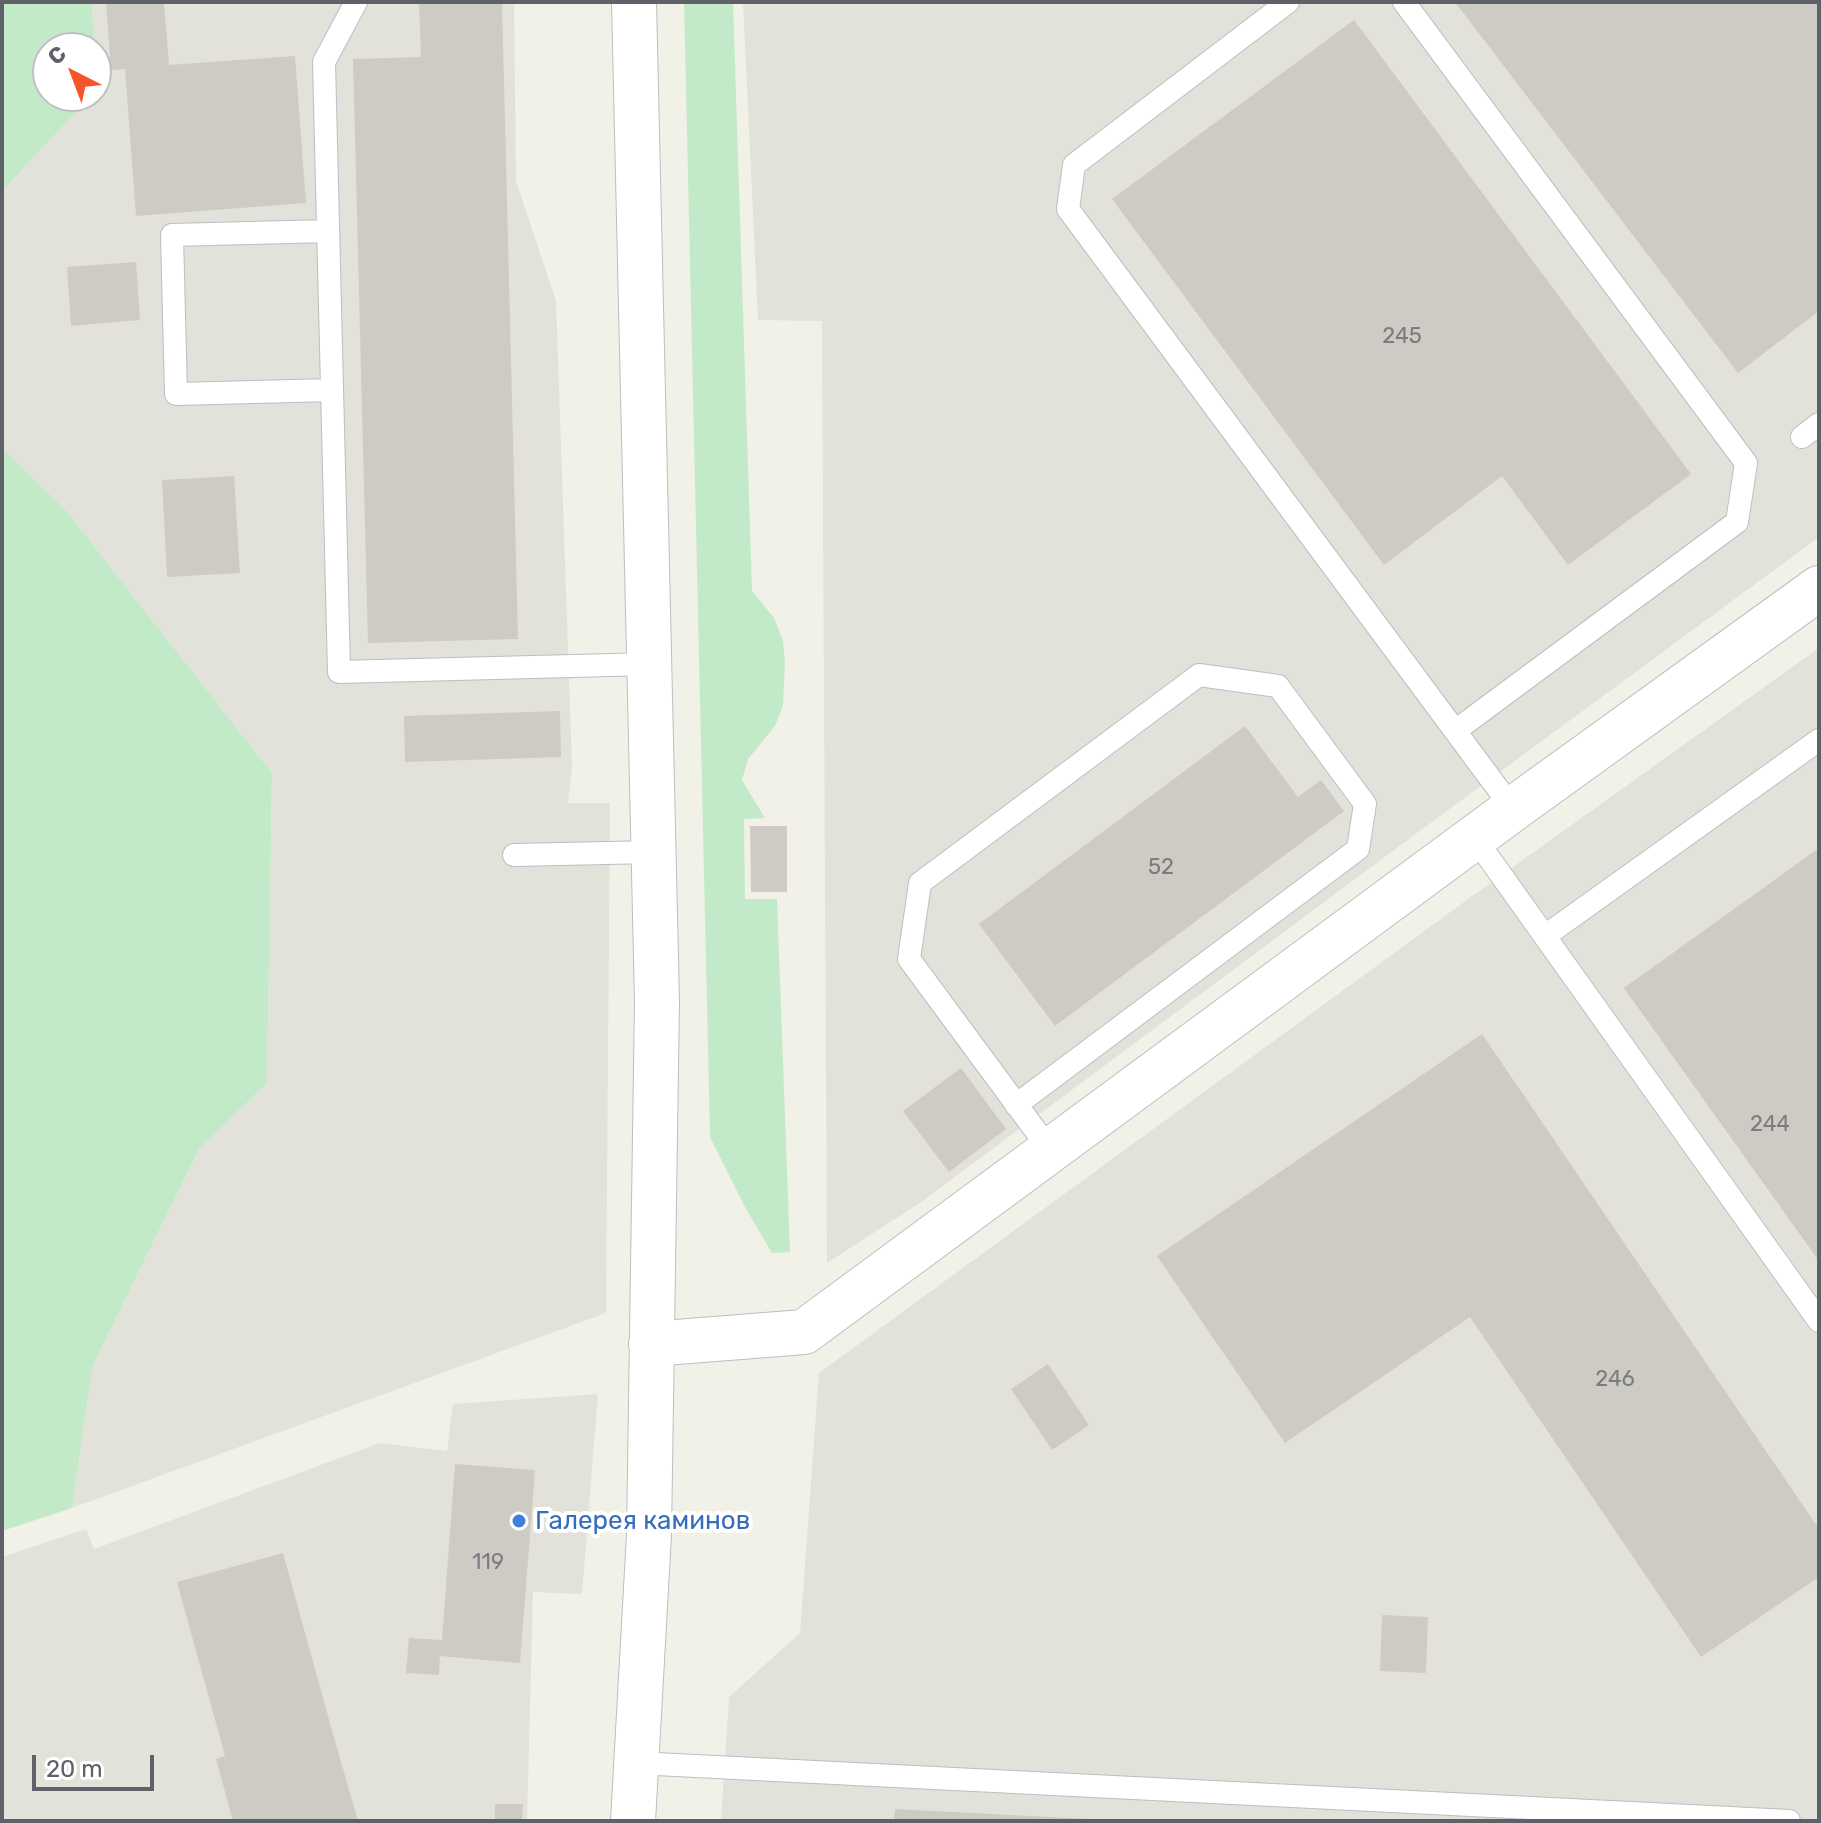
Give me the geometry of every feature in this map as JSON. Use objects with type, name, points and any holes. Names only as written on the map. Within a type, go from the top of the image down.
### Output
[{"type":"street","points":[[633,1821],[649,1535],[657,1001],[634,2]]},
{"type":"street","points":[[651,1344],[804,1332],[1474,837],[1819,588]]},
{"type":"lane","points":[[356,2],[324,62],[339,672],[650,664]]},
{"type":"lane","points":[[1288,2],[1074,165],[1068,209],[1513,809]]},
{"type":"lane","points":[[1404,2],[1746,463],[1737,522],[1455,731]]},
{"type":"lane","points":[[328,231],[172,235],[176,394],[332,390]]},
{"type":"lane","points":[[1016,1105],[1358,849],[1365,804],[1278,686],[1199,675],[920,883],[909,959],[1016,1105],[1050,1150]]},
{"type":"lane","points":[[1545,936],[1819,740]]},
{"type":"lane","points":[[1474,837],[1819,1321]]},
{"type":"lane","points":[[514,855],[654,852]]},
{"type":"lane","points":[[636,1763],[1789,1821]]},
{"type":"shaded area","points":[[92,2],[514,2],[516,181],[556,301],[572,766],[568,803],[610,803],[606,1313],[72,1508],[93,1365],[199,1149],[267,1083],[272,773],[64,508],[2,448],[2,191],[76,112],[112,112],[112,32],[93,32]]},
{"type":"shaded area","points":[[743,2],[1819,2],[1819,537],[924,1200],[827,1263],[822,321],[758,320]]},
{"type":"shaded area","points":[[1819,648],[1819,1821],[721,1821],[729,1697],[800,1633],[819,1373],[1471,897]]},
{"type":"shaded area","points":[[598,1394],[582,1594],[533,1592],[527,1821],[2,1821],[2,1557],[86,1529],[94,1549],[380,1443],[447,1451],[453,1404]]},
{"type":"green space","points":[[2,2],[92,2],[93,32],[32,32],[32,112],[76,112],[2,191]]},
{"type":"green space","points":[[684,2],[733,2],[752,591],[774,618],[783,641],[785,662],[783,706],[775,726],[748,759],[742,780],[765,818],[744,819],[745,899],[777,899],[790,1252],[772,1253],[710,1137]]},
{"type":"green space","points":[[2,448],[64,508],[272,773],[267,1083],[199,1149],[93,1365],[72,1508],[2,1531]]},
{"type":"building","points":[[106,2],[164,2],[169,65],[295,56],[306,203],[136,216],[125,69],[112,70],[112,32],[108,32]]},
{"type":"building","points":[[419,2],[502,2],[518,639],[368,643],[353,59],[421,57]]},
{"type":"building","points":[[1455,2],[1819,2],[1819,311],[1738,373]]},
{"type":"building","points":[[1354,20],[1691,474],[1568,565],[1502,476],[1384,565],[1112,199]]},
{"type":"building","points":[[136,262],[140,320],[71,326],[67,267]]},
{"type":"building","points":[[234,476],[240,573],[167,577],[162,480]]},
{"type":"building","points":[[560,711],[561,757],[405,762],[404,716]]},
{"type":"building","points":[[1245,726],[1298,797],[1321,780],[1344,811],[1055,1026],[979,924]]},
{"type":"building","points":[[750,826],[787,826],[787,892],[751,892]]},
{"type":"building","points":[[1819,848],[1819,1261],[1624,988]]},
{"type":"building","points":[[1482,1034],[1819,1529],[1819,1577],[1701,1657],[1470,1317],[1285,1443],[1157,1256]]},
{"type":"building","points":[[961,1068],[1006,1129],[949,1172],[903,1111]]},
{"type":"building","points":[[1048,1364],[1089,1425],[1052,1450],[1011,1389]]},
{"type":"building","points":[[455,1464],[535,1470],[520,1663],[440,1656],[439,1675],[406,1673],[409,1638],[442,1640]]},
{"type":"building","points":[[283,1553],[358,1821],[233,1821],[216,1759],[225,1756],[177,1582]]},
{"type":"building","points":[[1382,1615],[1428,1617],[1426,1673],[1380,1671]]},
{"type":"building","points":[[495,1804],[523,1804],[522,1821],[495,1821]]},
{"type":"building","points":[[895,1809],[1089,1819],[1089,1821],[894,1821]]},
{"type":"place","name":"Галерея каминов","points":[[519,1521]]}]
